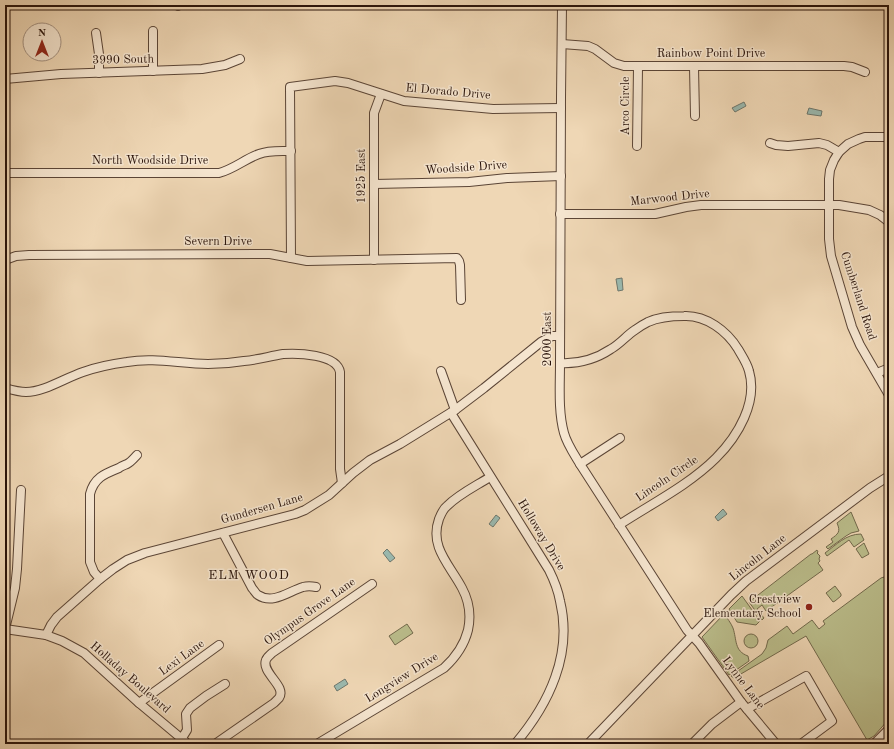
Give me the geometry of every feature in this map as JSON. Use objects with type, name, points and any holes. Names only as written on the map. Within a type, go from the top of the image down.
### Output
[{"type":"street","name":"2000 East","points":[[562,5],[560,176],[560,401],[562,424],[568,443],[580,464],[692,636]]},
{"type":"street","points":[[153,31],[153,71]]},
{"type":"street","points":[[96,33],[99,54],[99,72]]},
{"type":"street","name":"Rainbow Point Drive","points":[[562,44],[588,46],[595,49],[614,63],[624,66],[844,66],[852,67],[865,72]]},
{"type":"street","name":"3990 South","points":[[5,79],[99,72],[190,70],[210,68],[240,59]]},
{"type":"street","name":"Arco Circle","points":[[638,66],[638,146]]},
{"type":"street","points":[[694,66],[695,116]]},
{"type":"street","name":"El Dorado Drive","points":[[291,258],[290,88],[335,81],[348,83],[404,101],[493,109],[561,108]]},
{"type":"street","name":"1925 East","points":[[374,260],[374,113],[380,94]]},
{"type":"street","points":[[770,143],[788,146],[819,143],[828,145],[839,152],[848,144],[865,137],[889,137]]},
{"type":"street","name":"North Woodside Drive","points":[[5,173],[219,173],[233,168],[265,152],[291,151]]},
{"type":"street","name":"Cumberland Road","points":[[839,152],[830,170],[829,205],[832,261],[855,334],[889,395]]},
{"type":"street","name":"Woodside Drive","points":[[374,184],[468,182],[507,178],[560,176]]},
{"type":"street","name":"Marwood Drive","points":[[560,214],[655,214],[701,205],[829,205],[869,210],[880,215],[889,222]]},
{"type":"street","name":"Severn Drive","points":[[5,260],[16,256],[29,255],[270,254],[307,260],[457,258],[460,265],[461,300]]},
{"type":"street","name":"Lincoln Circle","points":[[560,363],[571,364],[598,356],[612,348],[635,329],[650,321],[668,316],[686,316],[704,319],[727,334],[744,358],[749,371],[751,384],[750,400],[746,415],[739,429],[729,443],[716,458],[685,484],[619,525]]},
{"type":"street","name":"Gundersen Lane","points":[[46,635],[57,616],[100,579],[127,560],[145,553],[306,510],[329,495],[370,460],[453,412],[541,342],[552,336],[560,336]]},
{"type":"street","points":[[5,388],[27,392],[38,390],[83,371],[129,361],[150,360],[208,364],[231,363],[296,353],[326,359],[332,361],[338,366],[340,372],[340,469],[342,483]]},
{"type":"street","points":[[877,373],[889,368]]},
{"type":"street","name":"Holloway Drive","points":[[441,371],[453,412],[490,477],[508,503],[549,570],[556,585],[560,602],[564,632],[560,664],[543,704],[515,744]]},
{"type":"street","points":[[580,464],[620,438]]},
{"type":"street","points":[[100,579],[94,572],[90,562],[90,494],[94,484],[100,477],[107,472],[127,464],[137,456]]},
{"type":"street","name":"Lincoln Lane","points":[[588,744],[736,590],[752,576],[870,488],[889,476]]},
{"type":"street","name":"Longview Drive","points":[[317,744],[444,668],[460,650],[466,637],[470,615],[463,589],[442,556],[438,546],[436,534],[437,524],[440,515],[446,506],[490,477]]},
{"type":"street","points":[[5,629],[15,588],[21,490]]},
{"type":"street","points":[[223,533],[252,588],[258,595],[266,598],[273,598],[303,587],[316,587]]},
{"type":"street","name":"Olympus Grove Lane","points":[[214,744],[279,698],[280,692],[278,686],[266,669],[266,658],[372,584]]},
{"type":"street","name":"Holladay Boulevard","points":[[5,629],[46,635],[62,641],[84,653],[139,703],[185,741]]},
{"type":"street","name":"Lynne Lane","points":[[692,636],[699,643],[741,702],[776,744]]},
{"type":"street","name":"Lexi Lane","points":[[139,703],[219,645]]},
{"type":"street","points":[[747,709],[806,676],[832,721],[801,744]]},
{"type":"street","points":[[185,741],[187,730],[186,714],[190,708],[225,684]]},
{"type":"street","points":[[692,744],[715,722],[741,702]]},
{"type":"street","points":[[874,744],[889,729]]},
{"type":"green space","points":[[851,512],[859,531],[851,533],[828,549],[826,547],[833,542],[831,539],[838,532],[839,529],[837,523]]},
{"type":"green space","points":[[856,534],[861,534],[864,540],[854,547],[849,540],[827,556],[825,553],[846,538]]},
{"type":"green space","points":[[864,543],[869,554],[862,558],[856,549]]},
{"type":"green space","points":[[817,550],[817,553],[820,556],[820,561],[818,563],[823,570],[766,611],[762,605],[757,609],[764,618],[762,620],[749,602]]},
{"type":"green space","points":[[884,577],[889,587],[889,719],[874,736],[867,740],[806,636],[734,678],[731,676],[762,654],[766,648],[768,640],[787,626],[793,634],[812,620],[819,629],[825,624],[823,621]]},
{"type":"green space","points":[[835,586],[841,596],[833,602],[826,593]]},
{"type":"green space","points":[[742,596],[760,621],[756,625],[737,622],[729,609]]},
{"type":"green space","points":[[724,614],[733,628],[738,648],[748,656],[749,661],[729,675],[702,637]]},
{"type":"green space","points":[[407,624],[413,633],[395,645],[389,636]]},
{"type":"green space","points":[[748,634],[754,634],[758,638],[758,644],[754,648],[748,648],[744,644],[744,638]]},
{"type":"water","points":[[744,102],[746,106],[735,112],[732,108]]},
{"type":"water","points":[[809,108],[822,111],[821,116],[807,114]]},
{"type":"water","points":[[622,278],[623,290],[618,291],[616,279]]},
{"type":"water","points":[[723,509],[727,514],[718,521],[715,517]]},
{"type":"water","points":[[496,515],[500,518],[493,527],[489,524]]},
{"type":"water","points":[[387,549],[395,558],[390,562],[383,553]]},
{"type":"water","points":[[345,679],[348,684],[337,691],[334,686]]},
{"type":"place","name":"Crestview Elementary School","points":[[809,607]]},
{"type":"district","name":"ELM WOOD","points":[[249,575]]}]
